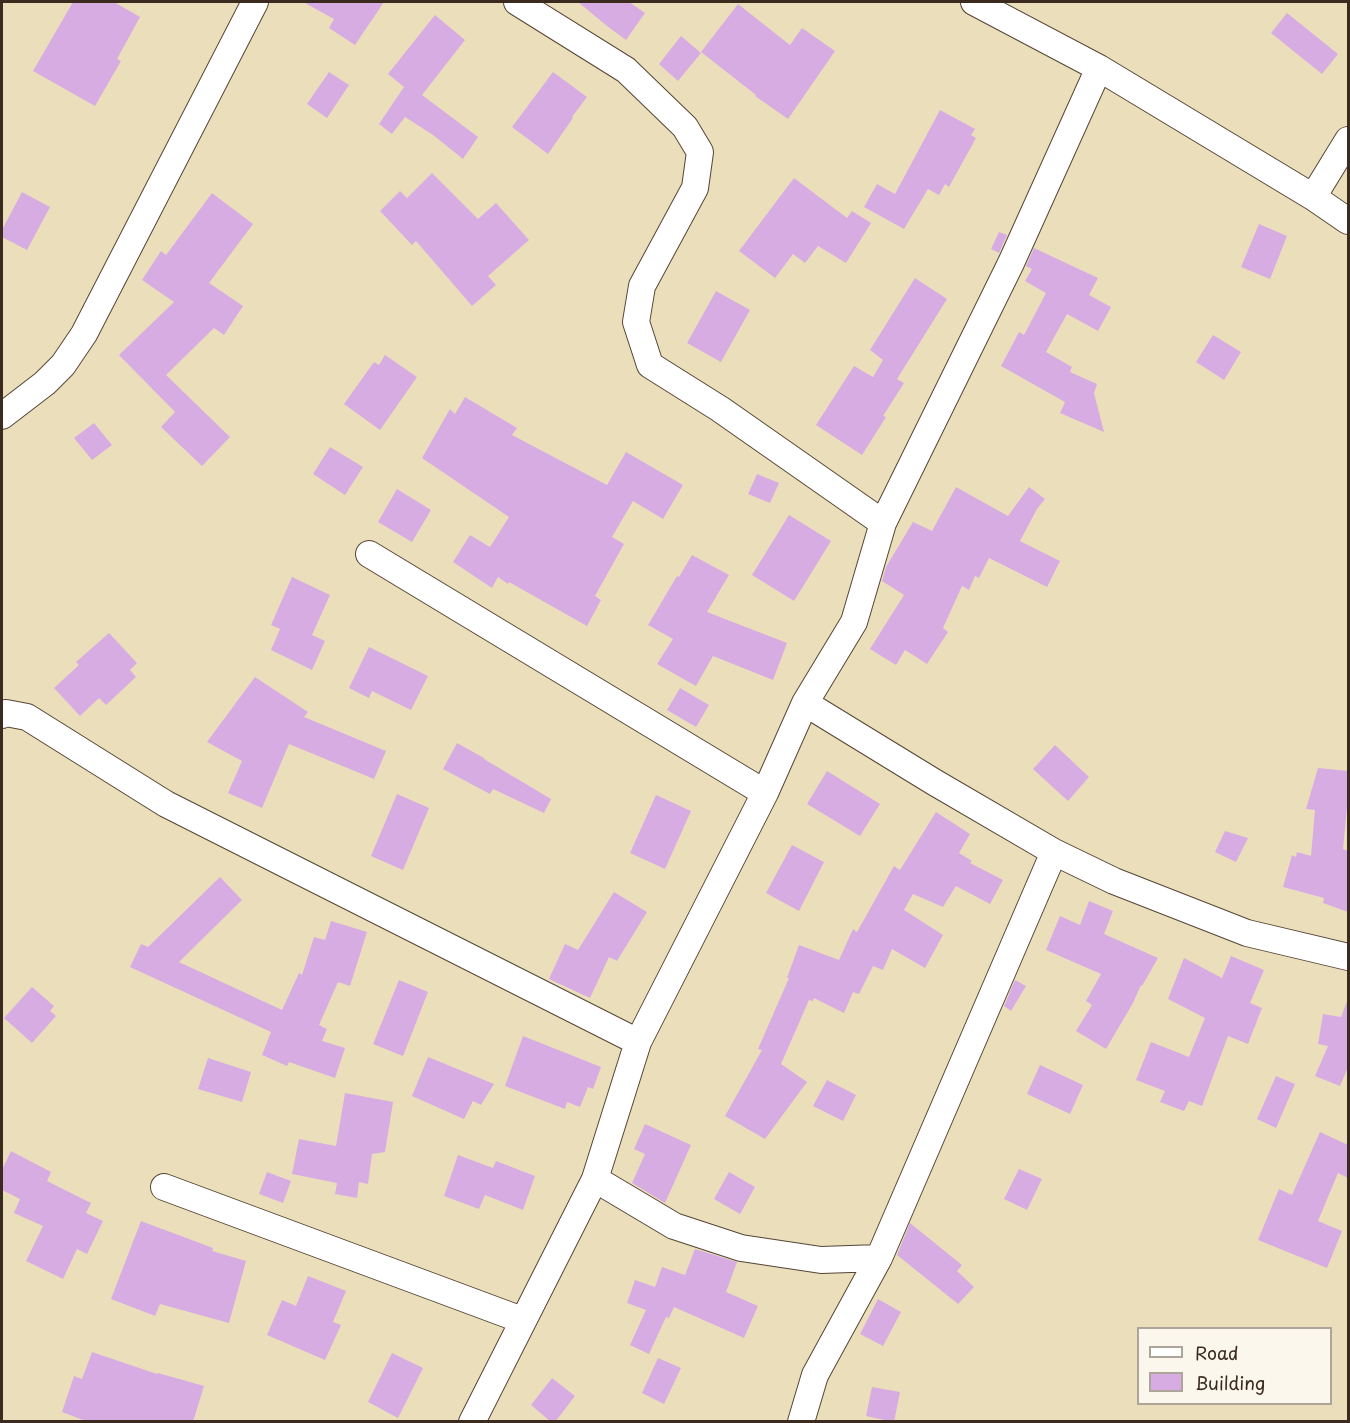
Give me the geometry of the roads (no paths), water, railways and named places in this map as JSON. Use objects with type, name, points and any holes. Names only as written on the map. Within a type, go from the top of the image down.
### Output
[{"type":"street","points":[[2,416],[45,383],[63,365],[84,334],[255,2]]},
{"type":"street","points":[[517,2],[626,70],[686,127],[700,152],[695,188],[642,286],[636,322],[650,364],[720,409],[883,523]]},
{"type":"street","points":[[974,2],[1099,68],[1313,197],[1348,221]]},
{"type":"street","points":[[472,1422],[595,1179],[638,1042],[765,793],[805,703],[854,622],[883,523],[1011,263],[1099,68]]},
{"type":"street","points":[[1313,197],[1348,140]]},
{"type":"street","points":[[369,554],[765,793]]},
{"type":"street","points":[[805,703],[1054,852],[1114,881],[1247,933],[1348,957]]},
{"type":"street","points":[[2,715],[6,713],[27,717],[166,804],[638,1042]]},
{"type":"street","points":[[801,1422],[815,1374],[879,1258],[1054,852]]},
{"type":"street","points":[[595,1179],[674,1226],[741,1248],[821,1260],[879,1258]]},
{"type":"street","points":[[164,1187],[522,1320]]}]
